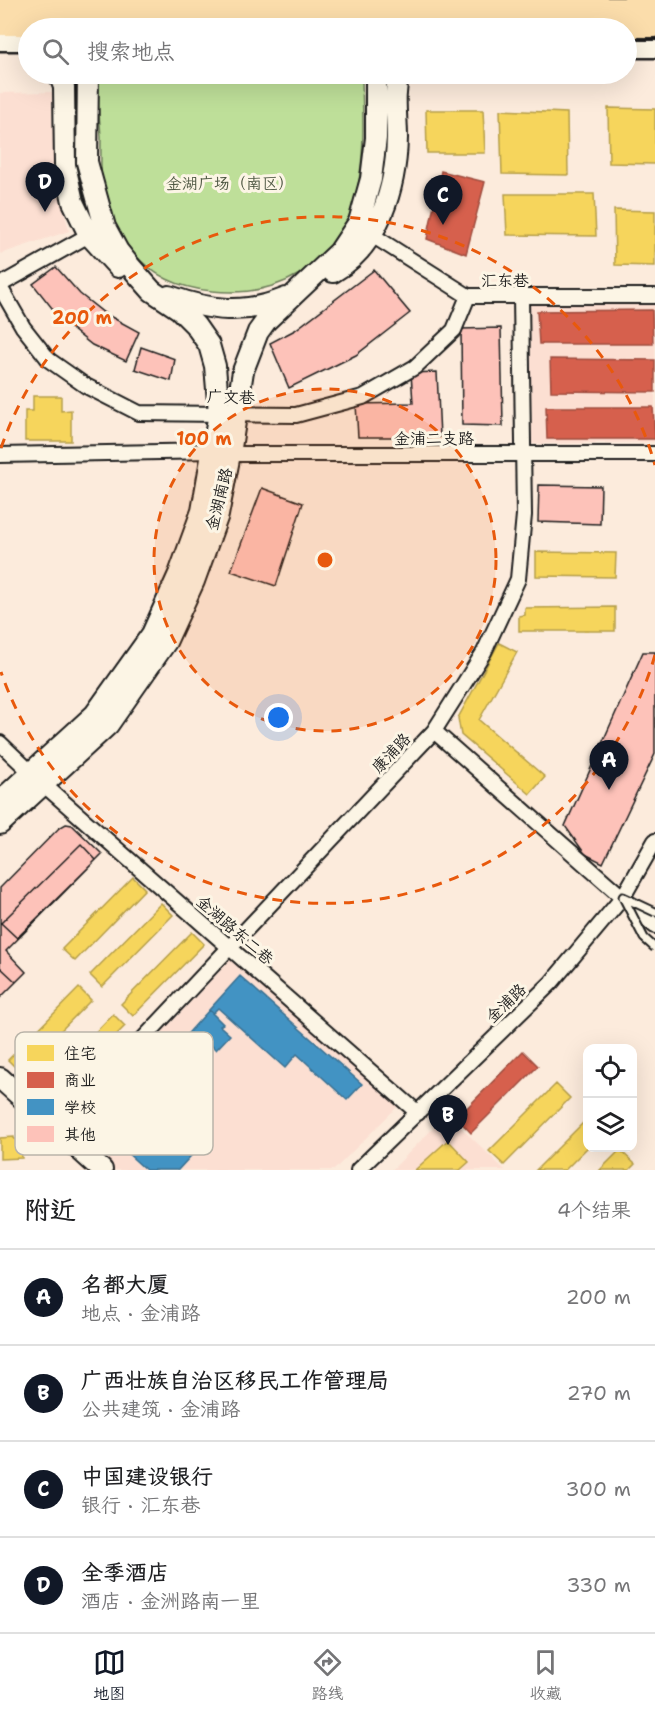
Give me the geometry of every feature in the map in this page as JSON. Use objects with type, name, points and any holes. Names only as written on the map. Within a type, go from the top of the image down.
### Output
[{"type":"highway","points":[[2,17],[446,16],[655,9]]},
{"type":"highway","points":[[446,16],[488,18]]},
{"type":"highway","points":[[637,25],[655,26]]},
{"type":"main road","points":[[2,17],[18,32]]},
{"type":"main road","points":[[63,84],[65,165],[73,202],[89,235],[125,274],[153,291],[191,304],[236,310],[265,307],[345,266],[372,235],[391,190],[397,139],[397,84]]},
{"type":"main road","name":"金湖南路","points":[[88,84],[87,162],[105,227],[118,251],[153,291],[179,309],[195,324],[209,345],[227,413]]},
{"type":"main road","name":"金湖南路","points":[[0,824],[37,778],[95,714],[152,634],[179,574],[202,511],[222,453],[227,413],[258,333],[266,321],[292,295],[339,252],[359,222],[370,179],[376,138],[376,84]]},
{"type":"main road","name":"金湖南路","points":[[0,801],[37,778]]},
{"type":"main road","points":[[0,1078],[15,1092]]},
{"type":"main road","points":[[0,1095],[15,1109]]},
{"type":"main road","points":[[66,1155],[83,1170]]},
{"type":"main road","points":[[85,1155],[102,1170]]},
{"type":"street","points":[[637,49],[655,49]]},
{"type":"street","points":[[0,286],[89,235]]},
{"type":"street","name":"汇东巷","points":[[372,235],[468,296],[655,296]]},
{"type":"street","name":"广文巷","points":[[0,286],[23,327],[49,360],[87,386],[140,413],[296,415],[363,397],[415,367],[454,330],[468,296]]},
{"type":"street","name":"康浦路","points":[[150,1032],[434,731],[484,652],[518,579],[524,515],[521,296]]},
{"type":"street","name":"金浦二支路","points":[[0,455],[655,454]]},
{"type":"street","points":[[434,731],[655,926]]},
{"type":"street","name":"金湖路东二巷","points":[[0,742],[37,778],[418,1113]]},
{"type":"street","name":"金浦路","points":[[358,1170],[551,983],[623,897],[655,841]]},
{"type":"lane","points":[[623,897],[655,912]]},
{"type":"lane","points":[[623,897],[644,938],[655,948]]},
{"type":"shaded area","points":[[52,92],[54,169],[69,231],[0,254],[0,93]]},
{"type":"shaded area","points":[[655,304],[655,442],[532,444],[530,305]]},
{"type":"shaded area","points":[[230,960],[398,1106],[334,1170],[114,1170],[98,1155],[213,1155],[213,1032],[162,1032]]},
{"type":"shaded area","points":[[447,1114],[505,1170],[392,1170]]},
{"type":"green space","name":"金湖广场（南区）","points":[[98,84],[362,84],[363,127],[360,174],[353,205],[344,227],[332,246],[316,262],[299,274],[258,289],[236,292],[212,291],[178,284],[158,275],[141,261],[123,239],[105,199],[101,171]]},
{"type":"building: 住宅","points":[[608,108],[655,109],[655,164],[609,163]]},
{"type":"building: 住宅","points":[[426,110],[483,110],[485,153],[427,153]]},
{"type":"building: 住宅","points":[[500,110],[567,113],[568,175],[502,174]]},
{"type":"building: 住宅","points":[[505,194],[594,194],[596,236],[507,235]]},
{"type":"building: 住宅","points":[[614,210],[655,211],[655,266],[615,265]]},
{"type":"building: 住宅","points":[[33,396],[61,396],[61,411],[71,410],[71,441],[25,441],[25,411],[33,411]]},
{"type":"building: 住宅","points":[[536,552],[616,553],[615,577],[536,576]]},
{"type":"building: 住宅","points":[[615,607],[615,631],[519,631],[519,616],[525,615],[525,608]]},
{"type":"building: 住宅","points":[[499,643],[517,652],[479,720],[545,777],[530,794],[461,735],[458,718]]},
{"type":"building: 住宅","points":[[133,877],[145,889],[75,961],[62,949]]},
{"type":"building: 住宅","points":[[161,903],[173,915],[102,987],[90,975]]},
{"type":"building: 住宅","points":[[192,932],[204,944],[133,1016],[121,1004]]},
{"type":"building: 住宅","points":[[79,988],[91,1000],[59,1032],[36,1032]]},
{"type":"building: 住宅","points":[[113,1014],[125,1026],[119,1032],[95,1032]]},
{"type":"building: 住宅","points":[[15,1053],[15,1067],[8,1060]]},
{"type":"building: 住宅","points":[[556,1084],[570,1098],[504,1165],[489,1151]]},
{"type":"building: 住宅","points":[[583,1123],[583,1152],[565,1170],[536,1170]]},
{"type":"building: 住宅","points":[[14,1137],[15,1155],[22,1155],[22,1158],[0,1159],[0,1138]]},
{"type":"building: 住宅","points":[[448,1140],[469,1162],[460,1170],[415,1170]]},
{"type":"building: 住宅","points":[[618,1152],[622,1152],[635,1164],[629,1170],[600,1170]]},
{"type":"building: 商业","points":[[441,171],[485,182],[466,254],[427,239]]},
{"type":"building: 商业","points":[[652,310],[653,344],[539,344],[537,311]]},
{"type":"building: 商业","points":[[550,359],[655,360],[655,392],[551,391]]},
{"type":"building: 商业","points":[[546,407],[653,407],[655,439],[547,439]]},
{"type":"building: 商业","points":[[523,1051],[538,1066],[471,1133],[457,1118]]},
{"type":"building: 学校","points":[[240,976],[362,1084],[347,1100],[297,1054],[285,1068],[218,1008],[213,1013],[209,1010]]},
{"type":"building: 学校","points":[[209,1010],[223,1024],[220,1026],[230,1035],[216,1050],[213,1047],[213,1032],[189,1032]]},
{"type":"building: 学校","points":[[129,1155],[192,1155],[178,1170],[146,1170]]},
{"type":"building: 其他","points":[[56,267],[80,294],[104,313],[139,332],[126,361],[92,345],[63,322],[33,284]]},
{"type":"building: 其他","points":[[374,270],[410,313],[356,355],[289,388],[270,343],[295,330]]},
{"type":"building: 其他","points":[[501,328],[503,426],[462,425],[461,329]]},
{"type":"building: 其他","points":[[141,347],[175,359],[171,381],[135,369]]},
{"type":"building: 其他","points":[[437,372],[440,437],[358,437],[356,404],[413,403],[411,373]]},
{"type":"building: 其他","points":[[539,485],[601,486],[600,524],[538,522]]},
{"type":"building: 其他","points":[[262,488],[303,503],[276,586],[231,571]]},
{"type":"building: 其他","points":[[643,652],[655,652],[655,754],[603,863],[585,854],[565,826]]},
{"type":"building: 其他","points":[[66,824],[72,825],[102,854],[6,951],[26,972],[0,998],[0,888],[59,828]]},
{"type":"building: 其他","points":[[81,844],[96,860],[17,938],[1,923]]},
{"type":"building: 其他","points":[[0,967],[16,982],[0,998]]},
{"type":"place","name":"全季酒店","points":[[45,212]]},
{"type":"place","name":"中国建设银行","points":[[443,225]]},
{"type":"place","name":"名都大厦","points":[[609,790]]},
{"type":"place","name":"广西壮族自治区移民工作管理局","points":[[448,1145]]}]
